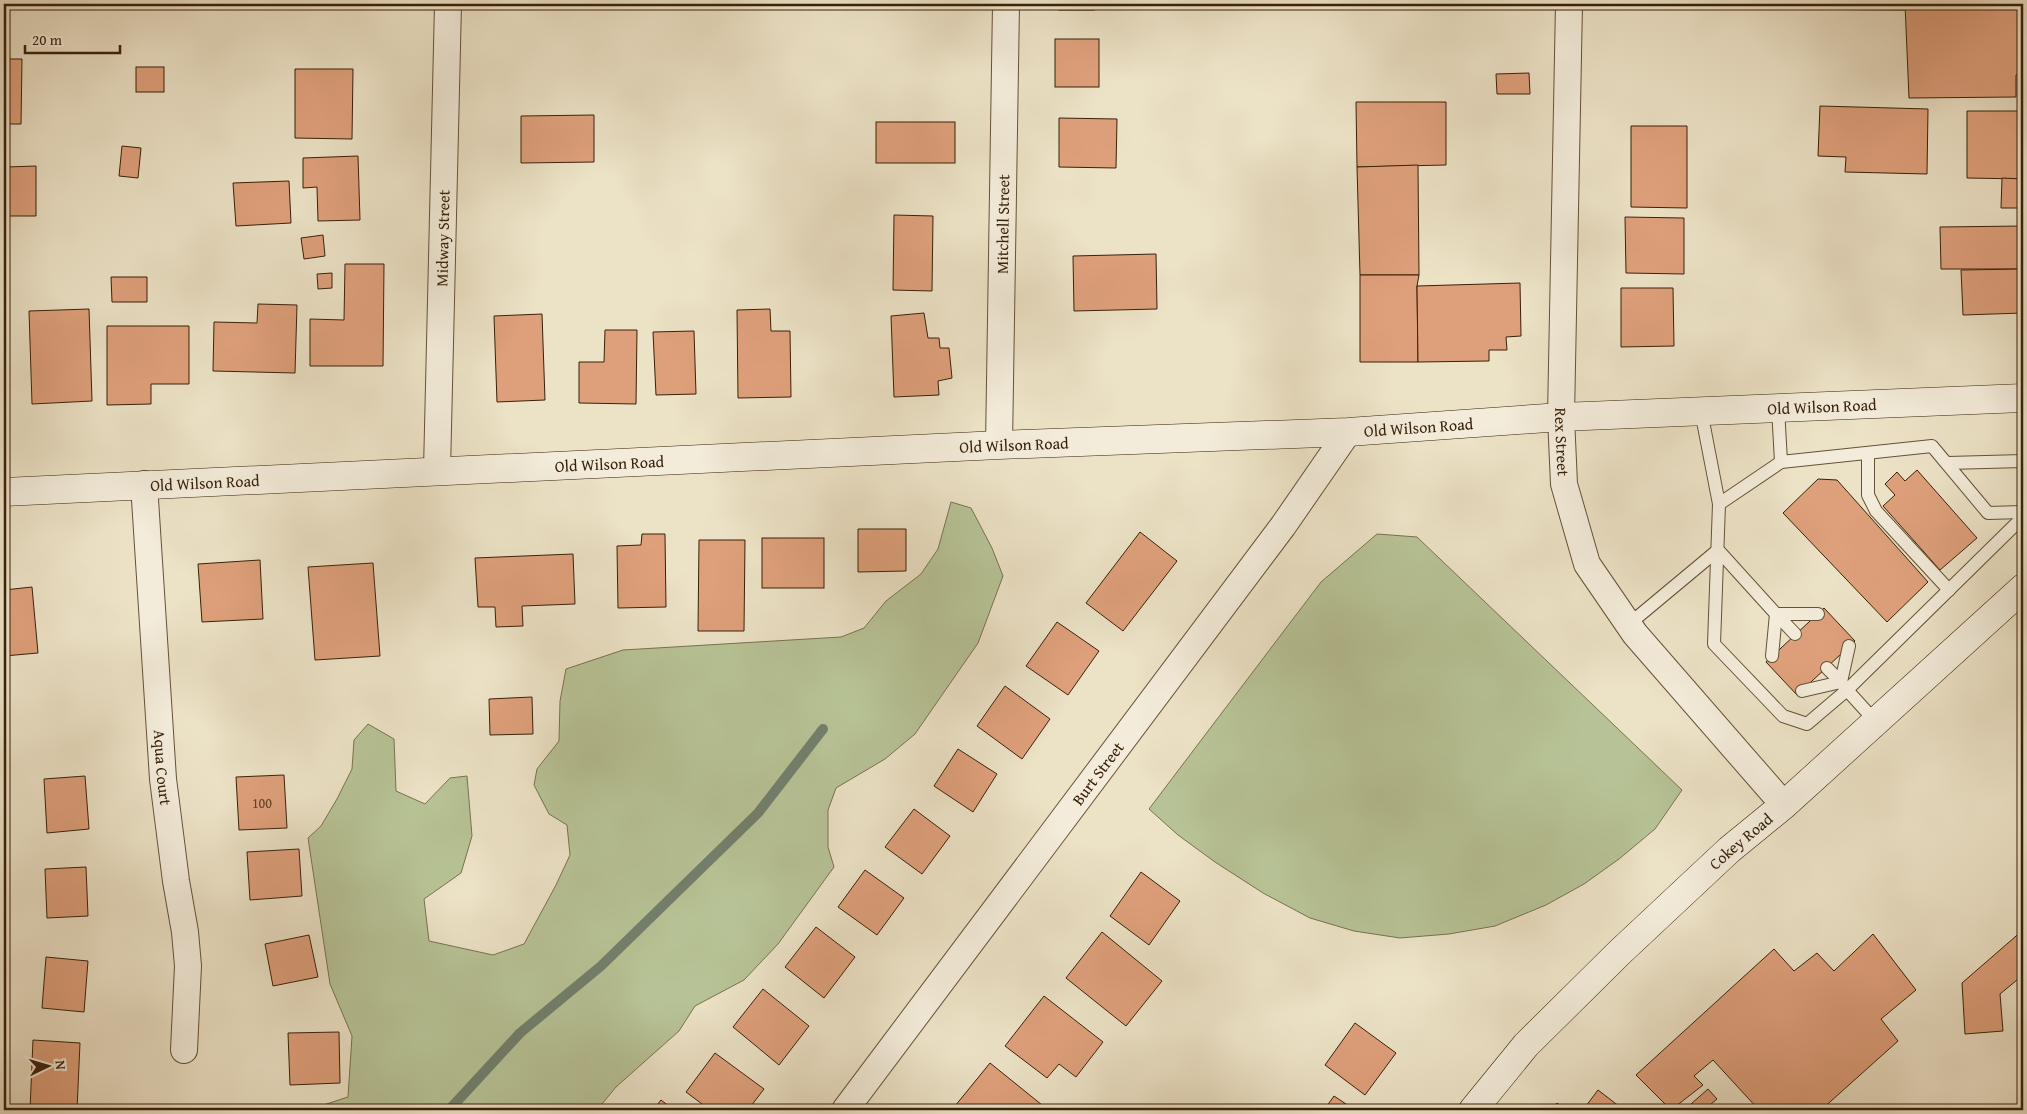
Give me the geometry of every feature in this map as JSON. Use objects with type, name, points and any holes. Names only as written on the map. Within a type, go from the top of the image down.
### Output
[{"type":"street","name":"Midway Street","points":[[437,470],[448,4]]},
{"type":"street","name":"Mitchell Street","points":[[999,444],[1006,4]]},
{"type":"street","name":"Rex Street","points":[[1569,4],[1561,417],[1564,484],[1587,564],[1628,625],[1784,805]]},
{"type":"street","name":"Old Wilson Road","points":[[4,492],[999,444],[1348,432],[1561,417],[2023,398]]},
{"type":"street","name":"Burt Street","points":[[844,1110],[1283,526],[1348,432]]},
{"type":"street","name":"Aqua Court","points":[[144,484],[164,779],[188,966],[184,1050]]},
{"type":"street","name":"Cokey Road","points":[[1473,1110],[1526,1045],[1620,952],[1729,850],[1784,805],[2023,588]]},
{"type":"lane","points":[[1778,408],[1781,462]]},
{"type":"lane","points":[[1701,411],[1719,504],[1714,644],[1783,716],[1808,724],[1844,686],[1949,590],[2023,517]]},
{"type":"lane","points":[[1719,504],[1781,462],[1932,446],[1988,513],[2023,512]]},
{"type":"lane","points":[[1868,453],[1868,495],[1876,511],[1949,590]]},
{"type":"lane","points":[[1948,463],[2023,461]]},
{"type":"lane","points":[[1628,625],[1718,550]]},
{"type":"lane","points":[[1718,550],[1795,634]]},
{"type":"lane","points":[[1776,614],[1818,614]]},
{"type":"lane","points":[[1772,656],[1776,614]]},
{"type":"lane","points":[[1844,686],[1849,646]]},
{"type":"lane","points":[[1827,668],[1876,722]]},
{"type":"lane","points":[[1802,691],[1844,686]]},
{"type":"green space","points":[[951,502],[971,508],[992,548],[1003,576],[978,643],[915,734],[885,759],[836,788],[828,810],[828,847],[834,867],[778,944],[744,980],[695,1006],[679,1031],[616,1087],[597,1110],[308,1110],[348,1097],[352,1036],[330,984],[308,838],[321,826],[337,799],[352,769],[354,740],[368,724],[394,739],[396,791],[425,804],[450,778],[467,776],[472,836],[461,873],[424,899],[429,941],[493,955],[524,944],[570,855],[567,825],[549,814],[534,785],[537,769],[559,741],[560,701],[566,669],[623,650],[841,637],[864,628],[886,601],[921,574],[938,549]]},
{"type":"green space","points":[[1377,534],[1417,537],[1682,790],[1655,829],[1619,859],[1584,884],[1546,905],[1495,926],[1449,934],[1400,938],[1354,931],[1310,918],[1263,893],[1215,862],[1178,835],[1149,809],[1321,582]]},
{"type":"building","points":[[1059,4],[1094,4],[1094,10],[1059,10]]},
{"type":"building","points":[[1769,4],[1905,4],[1905,10],[1769,9]]},
{"type":"building","points":[[1905,4],[2023,4],[2023,75],[2016,75],[2016,97],[1909,98]]},
{"type":"building","points":[[1055,39],[1099,39],[1099,87],[1055,87]]},
{"type":"building","points":[[4,59],[22,59],[21,124],[4,124]]},
{"type":"building","points":[[136,67],[164,67],[164,92],[136,92]]},
{"type":"building","points":[[295,69],[353,69],[352,139],[295,138]]},
{"type":"building","points":[[1529,73],[1530,94],[1497,94],[1496,74]]},
{"type":"building","points":[[1356,102],[1446,102],[1446,165],[1357,167]]},
{"type":"building","points":[[1820,106],[1928,109],[1927,174],[1845,172],[1846,157],[1818,156]]},
{"type":"building","points":[[1967,111],[2023,111],[2023,179],[1967,178]]},
{"type":"building","points":[[594,115],[594,162],[521,163],[521,116]]},
{"type":"building","points":[[1059,118],[1117,119],[1116,168],[1059,167]]},
{"type":"building","points":[[876,122],[955,122],[955,163],[876,163]]},
{"type":"building","points":[[1631,126],[1687,126],[1687,208],[1631,207]]},
{"type":"building","points":[[122,146],[141,148],[138,178],[119,176]]},
{"type":"building","points":[[4,149],[6,149],[6,167],[36,166],[36,216],[4,216]]},
{"type":"building","points":[[358,156],[360,220],[318,221],[317,187],[303,188],[303,158]]},
{"type":"building","points":[[1418,165],[1419,275],[1360,275],[1357,167]]},
{"type":"building","points":[[2002,178],[2023,179],[2023,208],[2001,208]]},
{"type":"building","points":[[289,181],[291,223],[236,226],[233,183]]},
{"type":"building","points":[[894,215],[933,216],[932,291],[893,290]]},
{"type":"building","points":[[1625,217],[1684,218],[1684,274],[1626,273]]},
{"type":"building","points":[[2023,226],[2023,269],[1941,269],[1940,227]]},
{"type":"building","points":[[323,235],[325,256],[304,259],[301,238]]},
{"type":"building","points":[[1156,254],[1157,309],[1074,311],[1073,256]]},
{"type":"building","points":[[345,264],[384,264],[383,366],[310,366],[310,319],[344,320]]},
{"type":"building","points":[[2023,269],[2023,313],[1963,315],[1961,270]]},
{"type":"building","points":[[332,273],[332,288],[318,289],[317,274]]},
{"type":"building","points":[[1360,275],[1419,275],[1417,286],[1418,362],[1360,362]]},
{"type":"building","points":[[111,277],[147,277],[147,302],[112,302]]},
{"type":"building","points":[[1520,283],[1521,336],[1506,337],[1507,350],[1489,350],[1489,361],[1418,362],[1417,286]]},
{"type":"building","points":[[1621,288],[1673,288],[1674,346],[1621,347]]},
{"type":"building","points":[[258,304],[297,305],[295,373],[213,371],[214,322],[257,323]]},
{"type":"building","points":[[89,309],[92,401],[32,404],[29,311]]},
{"type":"building","points":[[770,309],[771,331],[790,331],[791,397],[738,398],[737,310]]},
{"type":"building","points":[[924,313],[928,338],[939,338],[940,348],[949,348],[952,378],[938,381],[939,395],[894,397],[891,316]]},
{"type":"building","points":[[542,314],[545,400],[497,402],[494,316]]},
{"type":"building","points":[[107,326],[189,326],[189,384],[151,384],[151,404],[107,405]]},
{"type":"building","points":[[605,330],[637,330],[636,404],[579,403],[579,362],[604,362]]},
{"type":"building","points":[[694,331],[696,394],[656,395],[653,332]]},
{"type":"building","points":[[4,340],[8,340],[7,385],[4,385]]},
{"type":"building","points":[[1917,470],[1977,538],[1940,570],[1883,506],[1895,495],[1885,484],[1897,472],[1905,481]]},
{"type":"building","points":[[1818,479],[1837,480],[1928,582],[1887,622],[1783,513]]},
{"type":"building","points":[[858,529],[906,529],[906,571],[858,572]]},
{"type":"building","points":[[1140,532],[1177,561],[1123,631],[1086,603]]},
{"type":"building","points":[[642,534],[665,534],[666,607],[618,608],[617,546],[641,545]]},
{"type":"building","points":[[762,538],[824,538],[824,588],[762,588]]},
{"type":"building","points":[[699,540],[745,540],[744,631],[698,631]]},
{"type":"building","points":[[573,554],[575,604],[522,606],[523,626],[496,627],[495,607],[478,607],[475,558]]},
{"type":"building","points":[[260,560],[263,619],[202,622],[198,564]]},
{"type":"building","points":[[373,563],[380,656],[315,660],[308,567]]},
{"type":"building","points":[[32,587],[38,653],[4,656],[4,590]]},
{"type":"building","points":[[1824,608],[1855,641],[1797,695],[1766,662]]},
{"type":"building","points":[[1057,622],[1099,651],[1068,695],[1026,666]]},
{"type":"building","points":[[1005,686],[1050,719],[1022,759],[977,726]]},
{"type":"building","points":[[532,697],[533,734],[490,735],[489,699]]},
{"type":"building","points":[[958,749],[997,774],[973,812],[934,786]]},
{"type":"building","points":[[284,775],[287,828],[239,830],[236,777]]},
{"type":"building","points":[[85,776],[89,829],[47,833],[44,779]]},
{"type":"building","points":[[914,809],[950,836],[922,874],[885,847]]},
{"type":"building","points":[[299,849],[302,896],[250,900],[247,852]]},
{"type":"building","points":[[86,867],[88,916],[47,918],[45,869]]},
{"type":"building","points":[[865,870],[904,898],[877,935],[838,907]]},
{"type":"building","points":[[1141,872],[1180,901],[1149,945],[1110,916]]},
{"type":"building","points":[[816,927],[855,957],[824,998],[785,967]]},
{"type":"building","points":[[2023,930],[2023,975],[2000,994],[2003,1031],[1965,1034],[1962,983]]},
{"type":"building","points":[[1102,932],[1162,981],[1126,1026],[1066,978]]},
{"type":"building","points":[[1873,934],[1916,990],[1881,1019],[1898,1041],[1821,1110],[1759,1110],[1713,1060],[1694,1076],[1703,1085],[1671,1110],[1636,1075],[1774,949],[1794,971],[1817,953],[1834,971]]},
{"type":"building","points":[[309,935],[318,977],[273,986],[265,944]]},
{"type":"building","points":[[46,957],[88,961],[84,1012],[42,1008]]},
{"type":"building","points":[[763,989],[809,1026],[779,1065],[733,1027]]},
{"type":"building","points":[[1044,996],[1103,1042],[1076,1077],[1059,1064],[1047,1078],[1005,1046]]},
{"type":"building","points":[[1355,1023],[1396,1053],[1365,1095],[1325,1065]]},
{"type":"building","points":[[339,1032],[340,1083],[290,1085],[288,1033]]},
{"type":"building","points":[[33,1040],[80,1043],[77,1110],[30,1110]]},
{"type":"building","points":[[715,1053],[764,1089],[748,1110],[710,1110],[686,1092]]},
{"type":"building","points":[[990,1063],[1047,1109],[960,1110],[955,1106]]},
{"type":"building","points":[[1708,1089],[1717,1099],[1704,1110],[1696,1110],[1691,1104]]},
{"type":"building","points":[[1598,1090],[1624,1110],[1583,1110]]},
{"type":"building","points":[[1334,1096],[1355,1110],[1324,1110]]},
{"type":"building","points":[[661,1100],[674,1110],[653,1110]]},
{"type":"building","points":[[1557,1103],[1566,1110],[1551,1110]]},
{"type":"waterway","points":[[449,1110],[520,1033],[601,966],[758,813],[823,729]]}]
